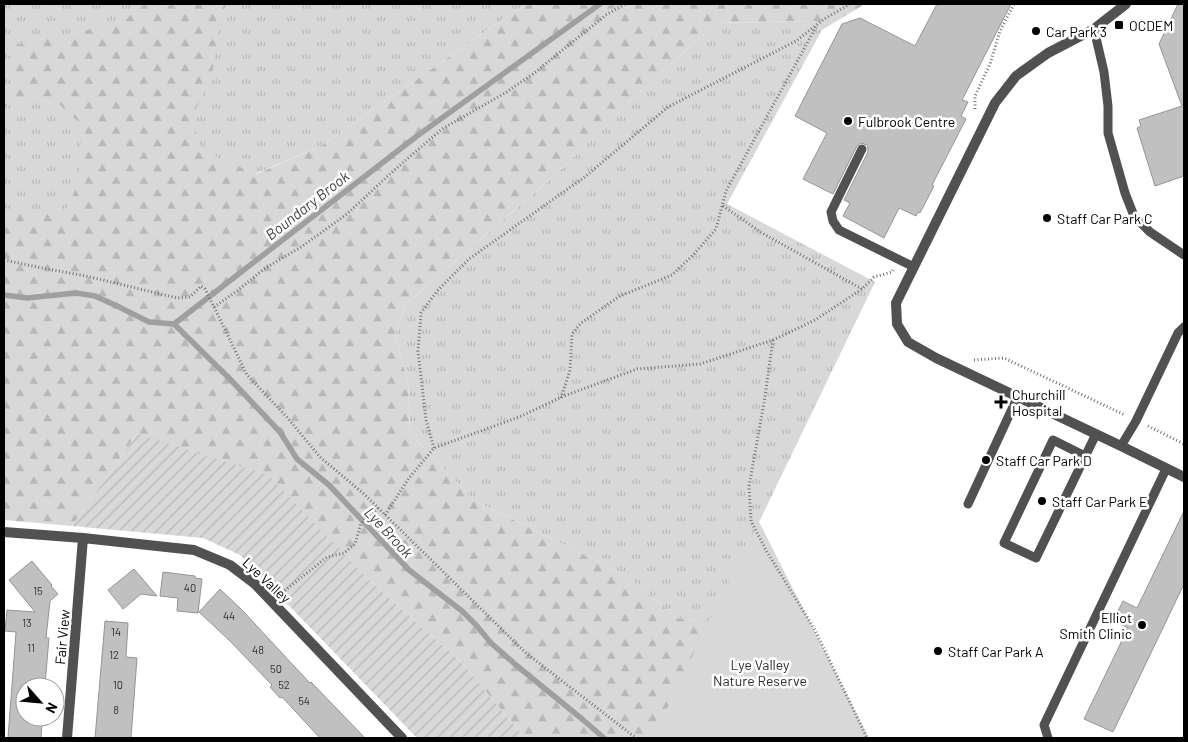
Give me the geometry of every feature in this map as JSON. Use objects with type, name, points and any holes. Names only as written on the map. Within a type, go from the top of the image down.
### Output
[{"type":"street","points":[[1126,4],[1094,29],[1048,53],[1016,76],[995,104],[896,302],[896,324],[908,342],[936,358],[1166,469],[1183,474]]},
{"type":"street","name":"Lye Valley","points":[[4,532],[194,550],[230,565],[255,584],[402,738]]},
{"type":"street","name":"Fair View","points":[[67,738],[83,538]]},
{"type":"lane","points":[[1094,29],[1104,72],[1108,106],[1108,133],[1125,193],[1134,216],[1150,232],[1184,255]]},
{"type":"lane","points":[[862,149],[831,212],[833,221],[839,230],[914,267]]},
{"type":"lane","points":[[1121,446],[1136,421],[1178,333],[1184,326]]},
{"type":"lane","points":[[968,504],[1018,396]]},
{"type":"lane","points":[[1085,456],[1053,440],[1004,542],[1036,558],[1096,434]]},
{"type":"lane","points":[[1048,738],[1044,725],[1166,469]]},
{"type":"path","points":[[214,307],[264,269],[301,247],[347,214],[391,173],[442,130],[505,93],[533,74],[606,15],[624,4]]},
{"type":"path","points":[[434,448],[426,420],[418,351],[421,313],[437,291],[469,259],[586,176],[668,107],[796,41],[817,24],[850,4]]},
{"type":"path","points":[[975,109],[975,96],[990,64],[1000,31],[1014,4]]},
{"type":"path","points":[[561,398],[570,370],[572,334],[581,322],[620,296],[672,275],[716,229],[726,191],[817,24]]},
{"type":"path","points":[[722,206],[762,232],[862,289]]},
{"type":"path","points":[[4,260],[86,276],[178,298],[190,297],[201,286],[205,289],[247,375],[285,415],[320,457],[378,508],[526,653],[636,738]]},
{"type":"path","points":[[385,516],[409,478],[434,448],[519,417],[561,398],[637,369],[700,364],[773,340],[816,320],[862,289],[874,277],[892,272],[900,260]]},
{"type":"path","points":[[773,340],[764,403],[748,486],[751,521],[767,552],[815,630],[867,738]]},
{"type":"path","points":[[946,362],[1004,358],[1184,444]]},
{"type":"path","points":[[292,584],[327,557],[344,553],[355,544],[361,522],[378,508]]},
{"type":"green space","points":[[4,4],[529,4],[515,11],[319,147],[157,215],[4,245]]},
{"type":"green space","points":[[145,4],[226,4],[218,34],[213,69],[192,118],[201,150],[256,174],[319,147],[515,11],[529,4],[865,4],[822,30],[814,21],[716,23],[630,101],[555,175],[407,303],[395,334],[408,383],[410,433],[473,500],[627,576],[677,618],[710,621],[707,738],[525,738],[461,662],[366,577],[137,434],[72,526],[4,520],[4,210],[65,211],[78,184],[82,125],[59,104],[14,101],[9,47],[87,30],[127,18]]},
{"type":"green space","points":[[814,21],[822,30],[727,204],[875,282],[759,522],[836,675],[710,621],[677,618],[627,576],[473,500],[410,433],[408,383],[395,334],[407,303],[555,175],[630,101],[716,23]]},
{"type":"green space","points":[[137,434],[268,475],[366,577],[461,662],[525,738],[417,738],[240,555],[203,538],[72,526]]},
{"type":"green space","name":"Lye Valley Nature Reserve","points":[[759,522],[869,738],[653,738]]},
{"type":"building","name":"Fulbrook Centre","points":[[937,4],[1011,4],[962,100],[968,102],[961,116],[966,119],[932,185],[934,186],[920,213],[918,212],[916,216],[899,208],[884,238],[843,216],[850,203],[844,200],[868,152],[867,145],[861,143],[857,146],[833,194],[803,179],[827,133],[795,116],[842,24],[860,18],[915,46]]},
{"type":"building","points":[[1178,4],[1184,4],[1184,176],[1155,186],[1137,128],[1141,126],[1139,120],[1182,106],[1159,44]]},
{"type":"building","name":"Elliot Smith Clinic","points":[[1184,511],[1184,584],[1113,732],[1084,719],[1128,628],[1113,621],[1123,601],[1137,608]]},
{"type":"building","points":[[32,561],[58,594],[50,601],[46,638],[49,638],[46,677],[15,677],[15,727],[42,727],[41,738],[8,738],[16,632],[5,631],[7,610],[35,612],[9,580]]},
{"type":"building","points":[[134,569],[157,596],[141,594],[123,609],[108,590]]},
{"type":"building","points":[[163,572],[195,576],[195,578],[202,579],[198,613],[177,611],[178,598],[160,596]]},
{"type":"building","points":[[220,589],[365,738],[320,738],[282,697],[280,698],[270,687],[272,685],[199,612]]},
{"type":"building","points":[[105,621],[128,623],[126,657],[137,658],[131,738],[95,738]]},
{"type":"waterway","name":"Boundary Brook","points":[[4,295],[27,298],[76,293],[95,296],[149,322],[174,324],[417,136],[600,4]]},
{"type":"waterway","name":"Lye Brook","points":[[174,324],[280,432],[297,459],[329,485],[409,570],[462,611],[491,643],[604,738]]},
{"type":"place","name":"OCDEM","points":[[1119,25]]},
{"type":"place","name":"Car Park 3","points":[[1036,31]]},
{"type":"place","name":"Fulbrook Centre","points":[[848,121]]},
{"type":"place","name":"Staff Car Park C","points":[[1047,218]]},
{"type":"place","name":"Churchill Hospital","points":[[1001,402]]},
{"type":"place","name":"Staff Car Park D","points":[[986,460]]},
{"type":"place","name":"Staff Car Park E","points":[[1042,501]]},
{"type":"place","name":"Elliot Smith Clinic","points":[[1142,625]]},
{"type":"place","name":"Staff Car Park A","points":[[938,651]]}]
